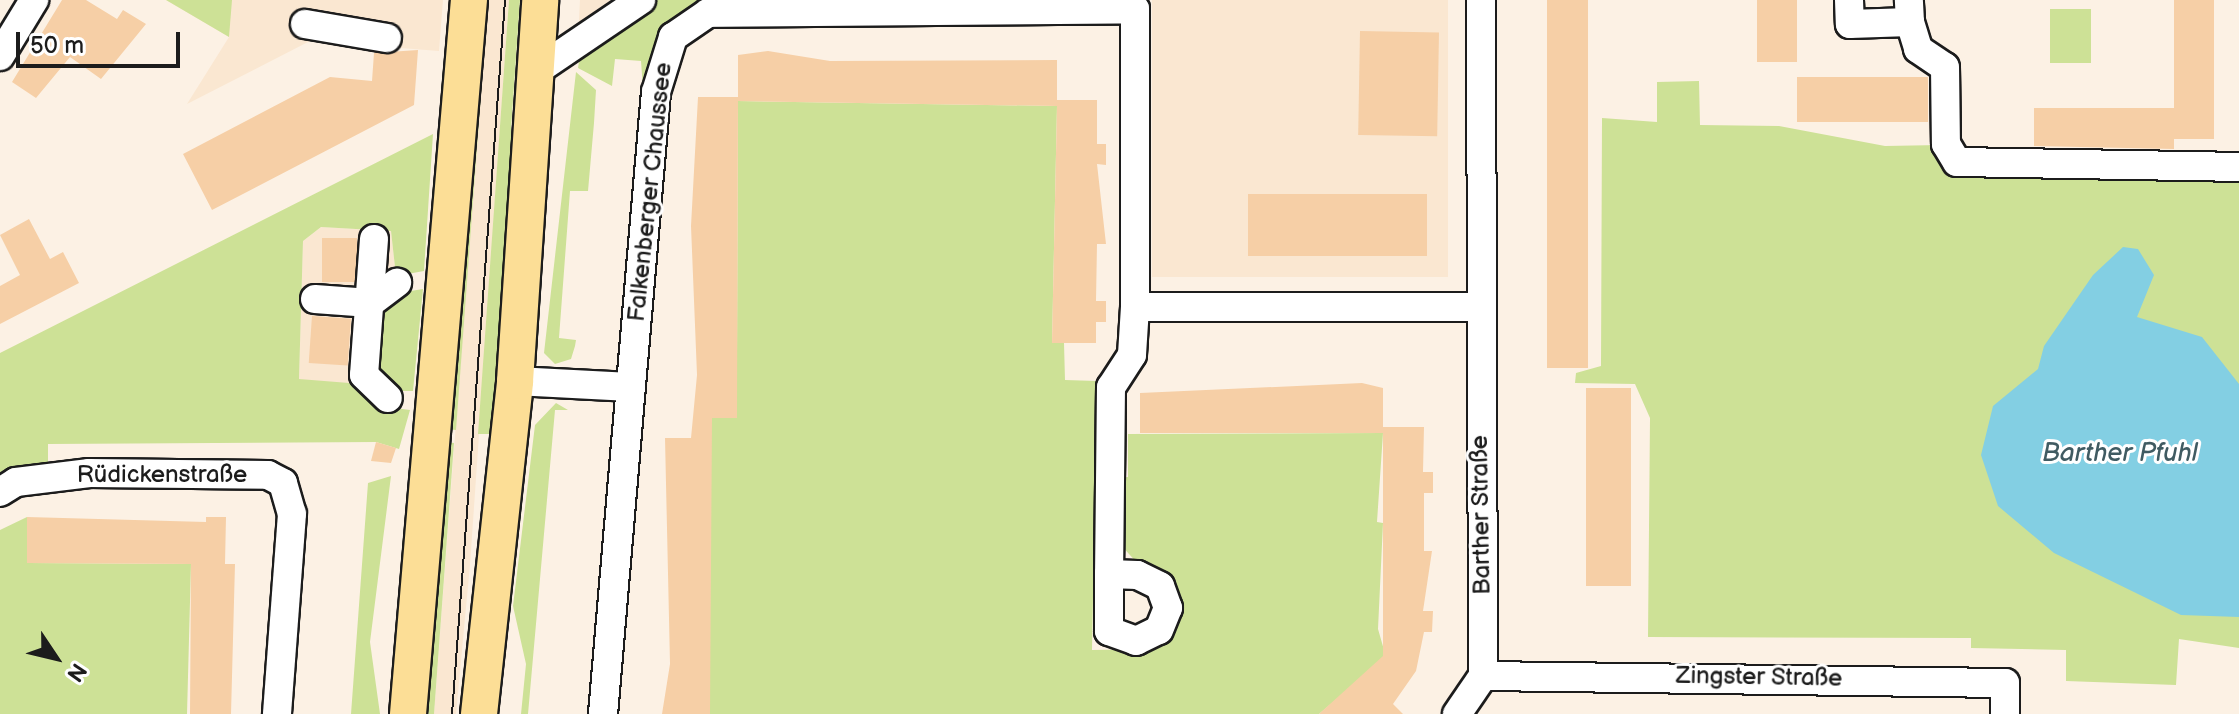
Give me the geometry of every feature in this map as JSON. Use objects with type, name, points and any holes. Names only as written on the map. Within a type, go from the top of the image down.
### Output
[{"type":"main road","points":[[408,714],[469,0]]},
{"type":"main road","points":[[479,714],[515,381],[540,0]]},
{"type":"street","points":[[0,56],[34,0]]},
{"type":"street","points":[[536,71],[641,0]]},
{"type":"street","name":"Barther Straße","points":[[1481,0],[1483,676]]},
{"type":"street","points":[[1849,0],[1850,24],[1910,11],[1918,49],[1945,67],[1946,144],[1957,162],[2239,167]]},
{"type":"street","name":"Falkenberger Chaussee","points":[[603,714],[661,57],[690,21],[724,11],[1135,9],[1135,307]]},
{"type":"street","points":[[305,24],[387,38]]},
{"type":"street","points":[[374,239],[364,375],[388,398]]},
{"type":"street","points":[[315,299],[370,303],[397,283]]},
{"type":"street","points":[[1109,574],[1111,387],[1132,355],[1135,307],[1480,307]]},
{"type":"street","points":[[515,381],[631,387]]},
{"type":"street","name":"Rüdickenstraße","points":[[0,492],[16,482],[89,473],[268,475],[283,483],[292,514],[277,714]]},
{"type":"street","points":[[1457,714],[1483,676]]},
{"type":"street","name":"Zingster Straße","points":[[1483,676],[2005,683],[2005,714]]},
{"type":"shaded area","points":[[166,0],[443,0],[439,51],[310,41],[187,104],[229,37]]},
{"type":"shaded area","points":[[488,0],[509,0],[470,565],[456,714],[434,714]]},
{"type":"shaded area","points":[[580,0],[628,0],[578,38]]},
{"type":"shaded area","points":[[1152,0],[1448,0],[1448,277],[1152,277]]},
{"type":"shaded area","points":[[321,227],[391,231],[398,293],[379,370],[395,384],[380,406],[299,379],[303,241]]},
{"type":"green space","points":[[166,0],[232,0],[229,37]]},
{"type":"green space","points":[[481,0],[488,0],[456,430],[447,429]]},
{"type":"green space","points":[[509,0],[520,0],[511,129],[516,214],[497,434],[478,434]]},
{"type":"green space","points":[[655,0],[720,0],[643,89],[641,61],[615,59],[612,86],[578,68],[580,55]]},
{"type":"green space","points":[[2050,9],[2091,9],[2091,63],[2050,63]]},
{"type":"green space","points":[[576,72],[596,90],[594,123],[588,191],[570,191],[559,338],[576,340],[571,359],[555,364],[544,353]]},
{"type":"green space","points":[[1699,81],[1700,125],[1779,126],[1885,146],[1940,145],[1944,155],[2239,170],[2239,648],[2179,639],[2176,685],[2066,681],[2066,650],[1971,648],[1971,638],[1648,637],[1650,418],[1635,384],[1575,383],[1576,373],[1601,366],[1602,118],[1657,122],[1657,82]]},
{"type":"green space","points":[[738,101],[1057,106],[1052,343],[1064,343],[1065,380],[1097,381],[1092,650],[1152,649],[1171,634],[1179,609],[1119,543],[1118,478],[1128,477],[1128,434],[1383,433],[1377,522],[1383,523],[1378,629],[1386,657],[1319,714],[710,714],[707,418],[737,358]]},
{"type":"green space","points":[[433,134],[424,271],[396,276],[391,231],[321,227],[303,241],[299,379],[349,383],[379,406],[410,410],[399,449],[376,442],[48,444],[48,465],[0,481],[0,353]]},
{"type":"green space","points":[[423,289],[413,391],[402,391],[379,370],[377,315],[398,293]]},
{"type":"green space","points":[[556,403],[568,410],[555,410],[528,714],[521,714],[526,664],[513,606],[535,425]]},
{"type":"green space","points":[[446,442],[454,443],[434,714],[428,714]]},
{"type":"green space","points":[[391,476],[370,642],[380,714],[351,714],[368,483]]},
{"type":"green space","points":[[27,517],[28,563],[191,564],[187,714],[0,714],[0,530]]},
{"type":"water","name":"Barther Pfuhl","points":[[2123,247],[2138,249],[2154,275],[2137,317],[2202,337],[2239,384],[2239,617],[2181,615],[2054,553],[1998,506],[1981,455],[1993,406],[2038,369],[2044,346],[2093,275]]},
{"type":"building","points":[[62,0],[86,0],[117,19],[123,10],[146,24],[101,79],[70,57],[36,98],[12,82]]},
{"type":"building","points":[[1547,0],[1588,0],[1588,368],[1547,368]]},
{"type":"building","points":[[1757,0],[1797,0],[1797,62],[1757,62]]},
{"type":"building","points":[[2174,0],[2214,0],[2214,139],[2174,139],[2174,149],[2034,146],[2034,108],[2174,108]]},
{"type":"building","points":[[1360,31],[1439,32],[1437,136],[1358,135]]},
{"type":"building","points":[[418,50],[414,105],[212,210],[183,154],[330,77],[372,81],[374,53]]},
{"type":"building","points":[[768,51],[830,61],[1057,60],[1057,100],[1097,100],[1097,144],[1106,144],[1106,165],[1097,164],[1106,244],[1097,244],[1096,301],[1106,301],[1106,322],[1096,322],[1096,343],[1052,343],[1057,106],[738,101],[737,418],[712,418],[710,714],[662,714],[670,664],[665,438],[691,438],[697,375],[691,226],[698,97],[738,97],[738,55]]},
{"type":"building","points":[[1797,77],[1928,77],[1928,122],[1797,122]]},
{"type":"building","points":[[1248,194],[1427,194],[1427,256],[1248,256]]},
{"type":"building","points":[[29,219],[50,259],[63,252],[79,283],[0,324],[0,286],[20,275],[0,235]]},
{"type":"building","points":[[322,238],[357,238],[357,282],[322,282]]},
{"type":"building","points":[[312,316],[351,319],[348,366],[309,363]]},
{"type":"building","points":[[1362,383],[1383,388],[1383,427],[1424,427],[1423,472],[1433,472],[1433,493],[1424,493],[1424,551],[1432,551],[1423,611],[1433,611],[1432,632],[1424,632],[1416,671],[1393,704],[1403,714],[1319,714],[1383,656],[1383,433],[1140,433],[1140,393]]},
{"type":"building","points":[[1586,388],[1631,388],[1631,586],[1586,586]]},
{"type":"building","points":[[376,442],[396,448],[391,463],[371,461]]},
{"type":"building","points":[[27,517],[206,522],[206,517],[226,517],[225,564],[235,564],[231,714],[190,714],[191,564],[27,563]]},
{"type":"tram line","points":[[452,714],[505,0]]}]
